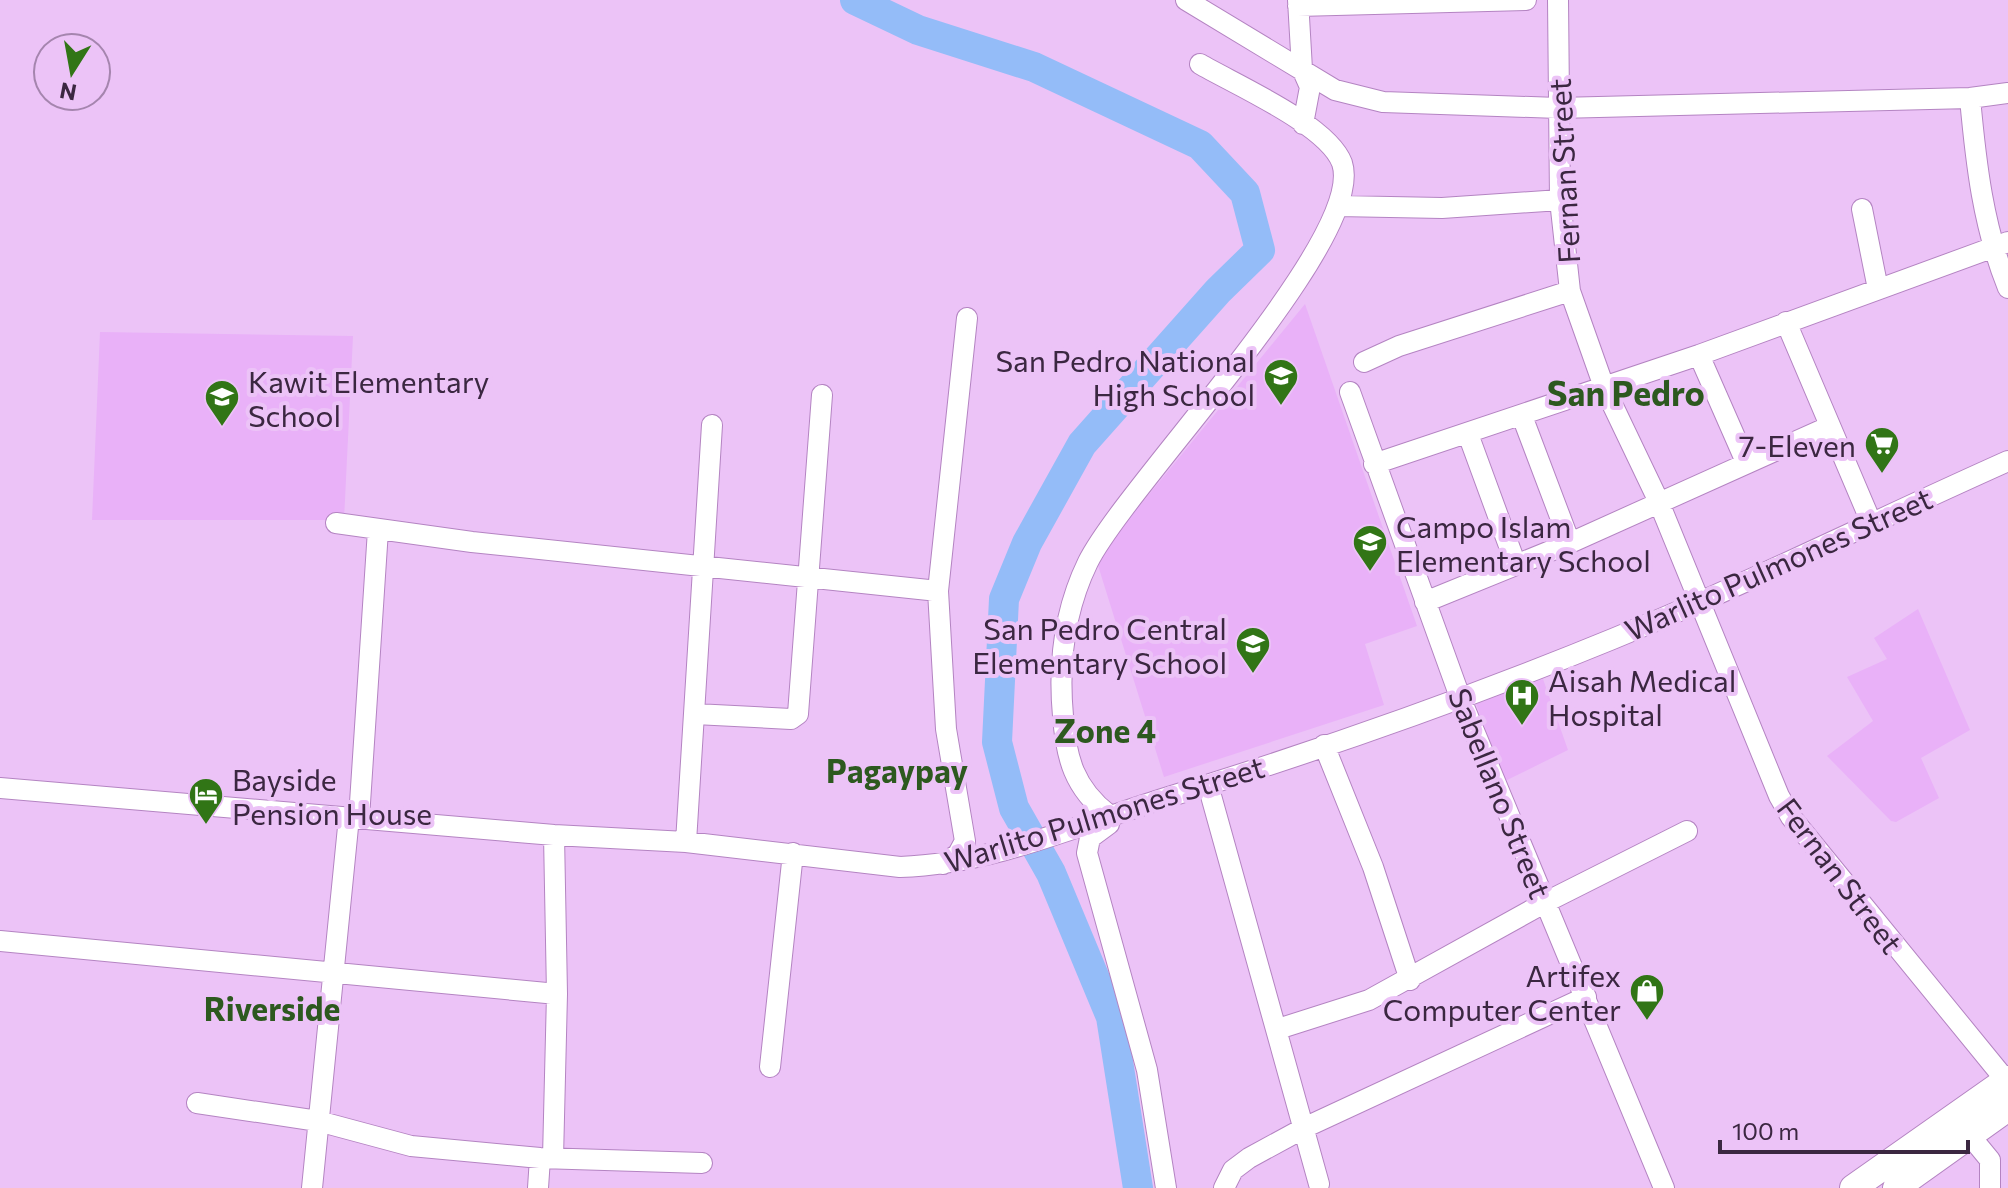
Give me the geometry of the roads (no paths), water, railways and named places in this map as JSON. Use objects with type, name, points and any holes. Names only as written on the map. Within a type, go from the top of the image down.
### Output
[{"type":"main road","points":[[1896,1188],[2007,1081]]},
{"type":"main road","points":[[1865,1185],[1962,1126],[2008,1108]]},
{"type":"street","points":[[1186,0],[1335,90],[1383,102],[1558,108],[1970,98],[2008,93]]},
{"type":"street","points":[[1303,124],[1310,87],[1302,69],[1298,3],[1526,0]]},
{"type":"street","name":"Fernan Street","points":[[1558,0],[1560,200],[1570,291],[1604,387],[1658,500],[1791,817],[2007,1081]]},
{"type":"street","points":[[1166,1188],[1147,1070],[1087,853],[1090,838],[1119,812],[1083,791],[1074,778],[1064,735],[1061,656],[1076,592],[1089,560],[1293,284],[1338,206],[1346,182],[1341,161],[1327,140],[1200,64]]},
{"type":"street","points":[[1970,98],[1978,179],[2000,244],[2008,288]]},
{"type":"street","points":[[1338,206],[1442,208],[1560,200]]},
{"type":"street","points":[[1862,209],[1878,289]]},
{"type":"street","points":[[1374,464],[1699,355],[2000,244]]},
{"type":"street","points":[[1364,362],[1399,346],[1570,291]]},
{"type":"street","points":[[943,864],[962,848],[965,834],[946,729],[938,591],[967,318]]},
{"type":"street","points":[[1786,322],[1828,427],[1871,522]]},
{"type":"street","points":[[1699,355],[1746,462]]},
{"type":"street","name":"Sabellano Street","points":[[1350,392],[1460,697],[1664,1188]]},
{"type":"street","points":[[695,714],[795,718],[799,710],[822,395]]},
{"type":"street","points":[[1522,416],[1570,543]]},
{"type":"street","points":[[686,842],[712,425]]},
{"type":"street","points":[[1425,602],[1570,543],[1658,500],[1828,427]]},
{"type":"street","points":[[1468,434],[1516,565]]},
{"type":"street","name":"Warlito Pulmones Street","points":[[0,788],[554,835],[686,842],[900,867],[943,864],[975,858],[1083,826],[1460,697],[1699,602],[2008,461]]},
{"type":"street","points":[[336,523],[704,567],[938,591]]},
{"type":"street","points":[[312,1188],[354,817],[378,530]]},
{"type":"street","points":[[1324,745],[1373,867],[1410,980]]},
{"type":"street","points":[[1208,785],[1306,1127],[1319,1184]]},
{"type":"street","points":[[1278,1029],[1369,1000],[1546,902],[1687,831]]},
{"type":"street","points":[[538,1188],[546,1158],[557,994],[554,835]]},
{"type":"street","points":[[770,1067],[793,853]]},
{"type":"street","points":[[0,941],[557,994]]},
{"type":"street","points":[[1224,1188],[1233,1170],[1249,1158],[1306,1127],[1586,997]]},
{"type":"street","points":[[197,1103],[318,1121],[411,1146],[546,1158],[702,1163]]},
{"type":"street","points":[[1962,1126],[1999,1160],[1990,1188]]},
{"type":"waterway","points":[[855,0],[918,30],[1034,67],[1200,145],[1245,193],[1260,250],[1218,291],[1082,444],[1027,543],[1004,599],[997,742],[1014,808],[1051,873],[1111,1017],[1138,1188]]},
{"type":"place","name":"San Pedro National High School","points":[[1281,407]]},
{"type":"place","name":"Kawit Elementary School","points":[[222,428]]},
{"type":"place","name":"7-Eleven","points":[[1882,475]]},
{"type":"place","name":"Campo Islam Elementary School","points":[[1370,573]]},
{"type":"place","name":"San Pedro Central Elementary School","points":[[1253,675]]},
{"type":"place","name":"Aisah Medical Hospital","points":[[1522,727]]},
{"type":"place","name":"Bayside Pension House","points":[[206,826]]},
{"type":"place","name":"Artifex Computer Center","points":[[1647,1022]]},
{"type":"district","name":"San Pedro","points":[[1626,392]]},
{"type":"district","name":"Zone 4","points":[[1105,730]]},
{"type":"district","name":"Pagaypay","points":[[897,770]]},
{"type":"district","name":"Riverside","points":[[272,1008]]}]
